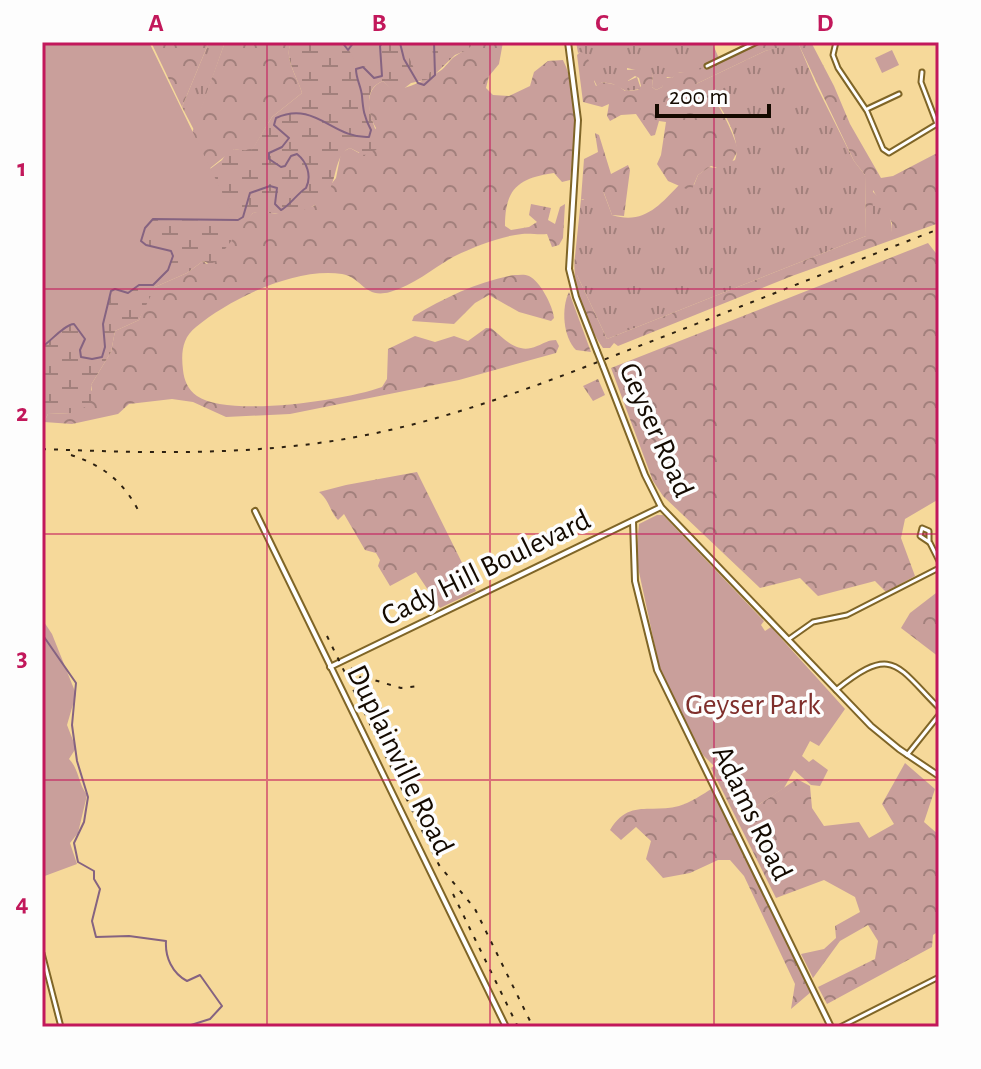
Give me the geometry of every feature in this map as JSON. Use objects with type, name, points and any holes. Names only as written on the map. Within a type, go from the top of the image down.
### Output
[{"type":"street","name":"Geyser Road","points":[[568,42],[578,120],[569,269],[576,297],[645,475],[661,507],[871,726],[939,776]]},
{"type":"street","points":[[707,66],[757,42]]},
{"type":"street","points":[[836,42],[834,59],[867,109],[885,151],[892,152],[937,124],[921,82],[922,72]]},
{"type":"street","points":[[867,109],[899,94]]},
{"type":"street","name":"Cady Hill Boulevard","points":[[330,667],[661,507]]},
{"type":"street","name":"Duplainville Road","points":[[255,511],[506,1027]]},
{"type":"street","name":"Adams Road","points":[[633,521],[635,581],[657,670],[831,1027]]},
{"type":"street","points":[[929,542],[939,561]]},
{"type":"street","points":[[789,639],[813,622],[847,615],[939,568]]},
{"type":"street","points":[[836,690],[865,669],[888,665],[911,675],[939,708]]},
{"type":"street","points":[[907,755],[939,715]]},
{"type":"street","points":[[42,953],[61,1027]]},
{"type":"street","points":[[840,1027],[939,977]]},
{"type":"green space","points":[[42,42],[149,42],[236,221],[153,220],[145,228],[141,241],[171,251],[173,256],[168,270],[153,285],[139,285],[128,293],[112,291],[103,324],[105,347],[102,357],[92,359],[81,357],[80,350],[85,339],[74,324],[42,347]]},
{"type":"green space","points":[[151,42],[209,42],[182,107]]},
{"type":"green space","points":[[209,42],[225,42],[194,130],[182,107]]},
{"type":"green space","points":[[225,42],[292,42],[290,60],[302,93],[272,117],[251,152],[234,149],[204,173],[188,144]]},
{"type":"green space","points":[[292,42],[475,42],[455,55],[430,79],[411,83],[401,91],[393,91],[383,81],[375,86],[369,100],[380,142],[376,150],[364,155],[350,148],[340,158],[329,192],[315,205],[288,214],[253,213],[215,262],[210,264],[203,261],[187,273],[155,287],[139,320],[115,331],[111,352],[91,385],[90,405],[71,413],[48,414],[42,422],[42,294],[222,160],[227,152],[234,149],[251,151],[272,117],[302,93],[290,60],[289,47]]},
{"type":"green space","points":[[345,42],[386,42],[377,55],[377,74],[364,66],[358,68]]},
{"type":"green space","points":[[400,42],[431,42],[434,61],[428,77],[419,80]]},
{"type":"green space","points":[[475,42],[503,42],[499,64],[489,76],[486,88],[493,95],[509,96],[530,86],[534,72],[548,61],[563,60],[574,103],[570,180],[562,182],[554,173],[523,182],[511,194],[505,226],[511,230],[529,227],[537,222],[529,215],[531,204],[551,208],[548,220],[555,224],[560,207],[565,204],[563,238],[559,245],[552,247],[547,234],[525,234],[487,242],[390,292],[374,293],[349,276],[324,273],[305,275],[265,287],[210,316],[191,331],[183,352],[184,377],[194,394],[212,402],[234,406],[288,405],[343,397],[382,387],[387,379],[388,349],[415,336],[435,342],[454,336],[468,341],[486,328],[491,328],[523,349],[556,340],[559,346],[556,353],[459,380],[290,414],[226,417],[193,402],[172,399],[129,404],[118,414],[72,424],[44,422],[48,414],[71,413],[92,390],[91,385],[111,352],[115,331],[139,320],[155,287],[187,273],[203,261],[207,264],[253,213],[276,214],[314,206],[336,178],[341,153],[350,148],[359,153],[376,128],[369,102],[377,84],[383,81],[393,90],[417,83],[440,71]]},
{"type":"green space","points":[[576,42],[712,42],[720,61],[692,74],[679,72],[672,78],[667,77],[662,87],[656,90],[652,87],[653,74],[627,68],[628,81],[637,77],[641,89],[626,91],[602,82],[597,86],[578,53]]},
{"type":"green space","points":[[739,42],[811,42],[850,124],[881,178],[893,176],[939,152],[939,223],[792,276],[618,346],[614,343],[610,348],[603,348],[582,304],[575,279],[575,256],[578,257],[577,275],[607,339],[866,236],[865,175],[854,161],[798,43],[765,51],[696,84],[696,88],[706,87],[716,101],[738,150],[732,162],[718,168],[711,166],[698,175],[691,191],[668,181],[657,164],[666,122],[659,121],[655,135],[651,136],[636,114],[621,115],[610,121],[607,116],[609,104],[602,107],[583,102],[577,55],[580,52],[585,53],[597,77],[594,81],[596,86],[602,82],[617,85],[625,91],[638,90],[641,86],[639,78],[635,76],[626,82],[625,70],[644,69],[653,74],[652,87],[656,90],[662,87],[664,78],[672,78],[677,72],[711,66],[744,49]],"holes":[[[873,190],[892,223],[891,232],[872,232]]]},
{"type":"green space","points":[[796,42],[854,161],[865,175],[866,236],[607,339],[577,275],[575,256],[581,199],[600,188],[612,215],[642,215],[650,212],[679,185],[694,185],[698,175],[709,167],[715,168],[735,160],[736,145],[727,119],[714,98],[696,88],[696,84],[765,51]]},
{"type":"green space","points":[[892,50],[899,65],[882,73],[875,58]]},
{"type":"green space","points":[[595,133],[599,135],[611,174],[628,165],[630,170],[624,216],[612,215],[600,189],[588,200],[581,199],[584,159],[598,152]]},
{"type":"green space","points":[[872,191],[886,210],[891,221],[891,232],[872,232]]},
{"type":"green space","points":[[928,243],[939,257],[939,499],[905,519],[901,538],[915,576],[886,592],[875,581],[818,596],[800,578],[760,588],[663,496],[653,481],[611,368]]},
{"type":"green space","points":[[514,275],[527,275],[537,283],[551,307],[554,318],[551,321],[519,312],[489,295],[475,303],[454,324],[412,321],[414,316],[462,291]]},
{"type":"green space","points":[[569,292],[591,352],[576,350],[568,338],[564,314]]},
{"type":"green space","points":[[598,379],[605,395],[593,401],[583,386]]},
{"type":"green space","points":[[417,472],[476,591],[440,608],[416,572],[390,586],[378,566],[380,560],[376,553],[365,550],[344,514],[338,520],[319,492]]},
{"type":"green space","name":"Geyser Park","points":[[663,515],[764,621],[761,625],[765,631],[771,627],[845,709],[819,746],[810,741],[802,756],[809,762],[813,759],[828,770],[820,786],[811,785],[794,770],[784,788],[755,807],[703,755],[660,670],[636,558],[639,524]]},
{"type":"green space","points":[[939,593],[939,657],[901,628],[910,613]]},
{"type":"green space","points":[[42,619],[52,634],[76,694],[67,725],[76,748],[69,759],[87,795],[78,833],[70,843],[77,864],[42,877]]},
{"type":"green space","points":[[905,763],[935,789],[924,822],[939,835],[939,931],[933,935],[932,947],[827,1004],[818,987],[875,959],[878,941],[868,925],[840,941],[813,978],[801,954],[824,949],[836,938],[835,926],[860,912],[855,897],[824,880],[776,898],[711,768],[714,766],[755,807],[797,779],[810,786],[812,808],[824,826],[859,822],[869,838],[894,824],[882,804]]},
{"type":"green space","points":[[713,788],[811,992],[791,1009],[795,984],[744,876],[730,860],[718,860],[690,873],[663,878],[646,859],[651,841],[636,827],[621,840],[610,830],[617,820],[633,810],[679,806]]},
{"type":"waterway","points":[[342,42],[348,50],[354,42]]},
{"type":"waterway","points":[[42,347],[74,324],[85,339],[80,350],[81,357],[102,357],[105,347],[103,324],[111,291],[115,289],[128,293],[139,285],[153,285],[168,270],[173,256],[171,251],[141,241],[145,228],[153,219],[238,220],[243,217],[250,193],[270,186],[277,188],[275,204],[281,210],[306,188],[308,174],[306,165],[297,154],[281,167],[269,159],[269,153],[282,147],[289,138],[274,125],[276,118],[302,114],[356,136],[369,137],[371,130],[364,113],[356,69],[363,67],[374,78],[382,76],[380,46],[383,42],[400,43],[404,59],[418,83],[424,85],[435,75],[434,42]]},
{"type":"waterway","points":[[42,634],[76,683],[72,725],[77,761],[88,797],[84,822],[74,843],[78,862],[94,871],[94,879],[100,889],[92,921],[96,937],[129,936],[166,941],[168,959],[177,974],[187,981],[200,975],[222,1006],[210,1019],[191,1025],[196,1027]]},
{"type":"railway","points":[[42,449],[231,451],[345,439],[419,423],[563,375],[939,229]]},
{"type":"railway","points":[[71,455],[110,475],[126,491],[138,510]]},
{"type":"railway","points":[[327,636],[439,865],[475,909],[533,1027]]},
{"type":"railway","points":[[351,668],[372,689],[419,790]]},
{"type":"railway","points":[[364,677],[401,688],[420,686]]},
{"type":"railway","points":[[453,894],[518,1027]]}]
